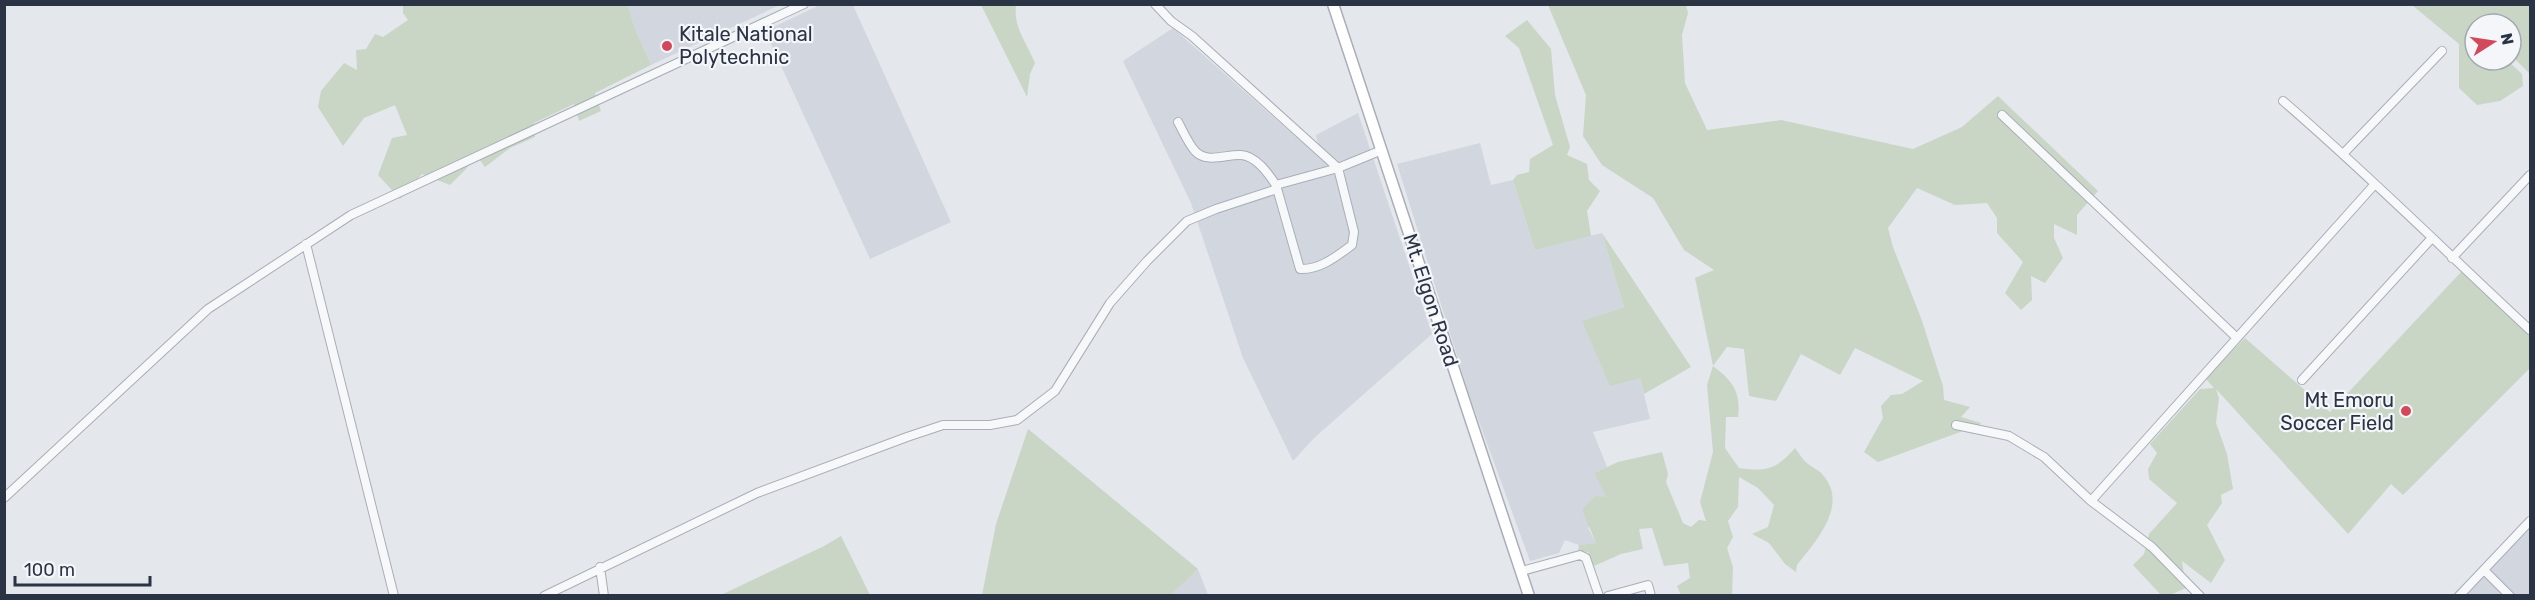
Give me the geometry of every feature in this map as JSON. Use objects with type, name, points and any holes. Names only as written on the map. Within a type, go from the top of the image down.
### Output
[{"type":"street","points":[[4,498],[207,309],[351,215],[804,4]]},
{"type":"street","points":[[1155,4],[1171,21],[1192,36],[1338,168],[1354,239],[1353,245],[1311,269],[1300,269],[1276,187],[1266,170],[1242,155],[1211,158],[1202,156],[1195,151],[1178,122]]},
{"type":"street","name":"Mt. Elgon Road","points":[[1333,4],[1529,596]]},
{"type":"street","points":[[2343,154],[2442,51]]},
{"type":"street","points":[[2283,101],[2343,154],[2530,330]]},
{"type":"street","points":[[2002,115],[2237,338]]},
{"type":"street","points":[[544,596],[757,493],[907,436],[943,425],[990,425],[1017,420],[1054,391],[1110,303],[1187,221],[1216,208],[1338,168],[1382,150]]},
{"type":"street","points":[[2452,258],[2530,176]]},
{"type":"street","points":[[2091,501],[2374,184]]},
{"type":"street","points":[[2302,380],[2431,239]]},
{"type":"street","points":[[306,244],[394,596]]},
{"type":"street","points":[[1956,425],[2009,436],[2044,457],[2091,501],[2152,547],[2200,596]]},
{"type":"street","points":[[2459,596],[2530,521]]},
{"type":"street","points":[[1522,571],[1580,555],[1586,558],[1599,596]]},
{"type":"street","points":[[600,567],[604,596]]},
{"type":"street","points":[[2484,571],[2510,596]]},
{"type":"street","points":[[1608,596],[1648,585],[1651,596]]},
{"type":"shaded area","name":"Kitale National Polytechnic","points":[[628,5],[780,5],[651,65],[634,26]]},
{"type":"shaded area","points":[[820,5],[853,5],[951,222],[870,259],[765,31]]},
{"type":"shaded area","points":[[1173,28],[1321,159],[1316,135],[1358,113],[1432,334],[1314,438],[1293,461],[1243,358],[1191,203],[1123,61]]},
{"type":"shaded area","points":[[1480,143],[1491,185],[1513,180],[1535,250],[1602,233],[1624,307],[1583,321],[1640,378],[1650,419],[1593,432],[1607,467],[1594,473],[1607,498],[1588,528],[1596,543],[1579,545],[1565,540],[1559,553],[1530,561],[1469,394],[1397,164]]},
{"type":"shaded area","points":[[2530,522],[2530,595],[2451,596],[2472,576]]},
{"type":"shaded area","points":[[1198,569],[1208,595],[1171,595]]},
{"type":"green space","points":[[403,5],[628,5],[634,26],[651,65],[595,93],[601,111],[579,121],[574,104],[534,123],[535,137],[510,148],[485,167],[474,152],[467,168],[450,185],[422,174],[400,199],[378,175],[392,138],[407,135],[395,105],[364,118],[343,146],[318,107],[321,91],[344,63],[357,70],[356,50],[366,49],[375,34],[383,37],[408,20],[403,13]]},
{"type":"green space","points":[[981,5],[1016,5],[1019,28],[1035,63],[1030,74],[1027,97]]},
{"type":"green space","points":[[1548,5],[1686,5],[1688,13],[1682,35],[1685,83],[1707,130],[1781,120],[1913,149],[1962,127],[1998,96],[2098,191],[2077,215],[2077,235],[2054,224],[2054,238],[2063,258],[2045,283],[2031,276],[2032,300],[2021,310],[2005,293],[2023,262],[1997,233],[1997,218],[1987,203],[1955,205],[1917,188],[1888,228],[1893,247],[1921,318],[1943,386],[1944,400],[1970,407],[1961,417],[1981,423],[1973,434],[1963,431],[1878,462],[1864,452],[1883,418],[1881,406],[1891,395],[1902,394],[1923,381],[1855,348],[1840,375],[1801,354],[1776,401],[1749,396],[1744,349],[1727,347],[1713,366],[1695,278],[1714,270],[1684,250],[1653,198],[1602,165],[1583,136],[1586,95]]},
{"type":"green space","points":[[2412,5],[2530,5],[2530,74],[2523,67],[2523,12],[2463,12],[2463,72],[2520,72],[2522,74],[2523,86],[2500,101],[2477,105],[2459,88],[2459,44]]},
{"type":"green space","points":[[1527,20],[1551,49],[1555,95],[1570,147],[1567,155],[1587,164],[1589,180],[1600,191],[1587,211],[1591,236],[1535,250],[1513,180],[1517,175],[1529,172],[1530,159],[1553,145],[1519,48],[1505,36]]},
{"type":"green space","points":[[1602,233],[1691,367],[1644,394],[1640,378],[1610,386],[1582,321],[1624,307]]},
{"type":"green space","points":[[2461,272],[2530,336],[2530,368],[2403,495],[2391,484],[2348,534],[2216,389],[2219,398],[2216,423],[2227,454],[2233,489],[2221,495],[2222,503],[2207,525],[2225,560],[2211,583],[2182,561],[2186,588],[2170,595],[2161,595],[2133,565],[2144,554],[2149,534],[2177,503],[2149,479],[2148,469],[2157,453],[2150,444],[2200,389],[2214,388],[2205,378],[2245,338],[2330,412]]},
{"type":"green space","points":[[1713,366],[1726,377],[1737,394],[1738,417],[1726,417],[1725,448],[1739,468],[1757,470],[1776,465],[1795,448],[1805,461],[1822,474],[1830,486],[1833,498],[1831,510],[1821,534],[1797,565],[1796,572],[1785,564],[1769,543],[1752,534],[1768,527],[1774,505],[1758,488],[1739,477],[1738,507],[1728,521],[1733,537],[1727,548],[1733,567],[1732,595],[1681,595],[1677,586],[1690,578],[1688,563],[1664,566],[1652,528],[1639,529],[1643,549],[1621,554],[1594,566],[1588,552],[1578,551],[1579,545],[1596,543],[1582,510],[1595,496],[1606,497],[1594,473],[1618,462],[1662,452],[1668,474],[1666,482],[1683,523],[1691,527],[1699,520],[1706,521],[1700,502],[1713,452],[1707,385]]},
{"type":"green space","points":[[1028,429],[1198,569],[1171,595],[982,595],[996,524]]},
{"type":"green space","points":[[841,536],[870,595],[721,595],[824,546]]},
{"type":"place","name":"Kitale National Polytechnic","points":[[667,46]]},
{"type":"place","name":"Mt Emoru Soccer Field","points":[[2406,411]]}]
